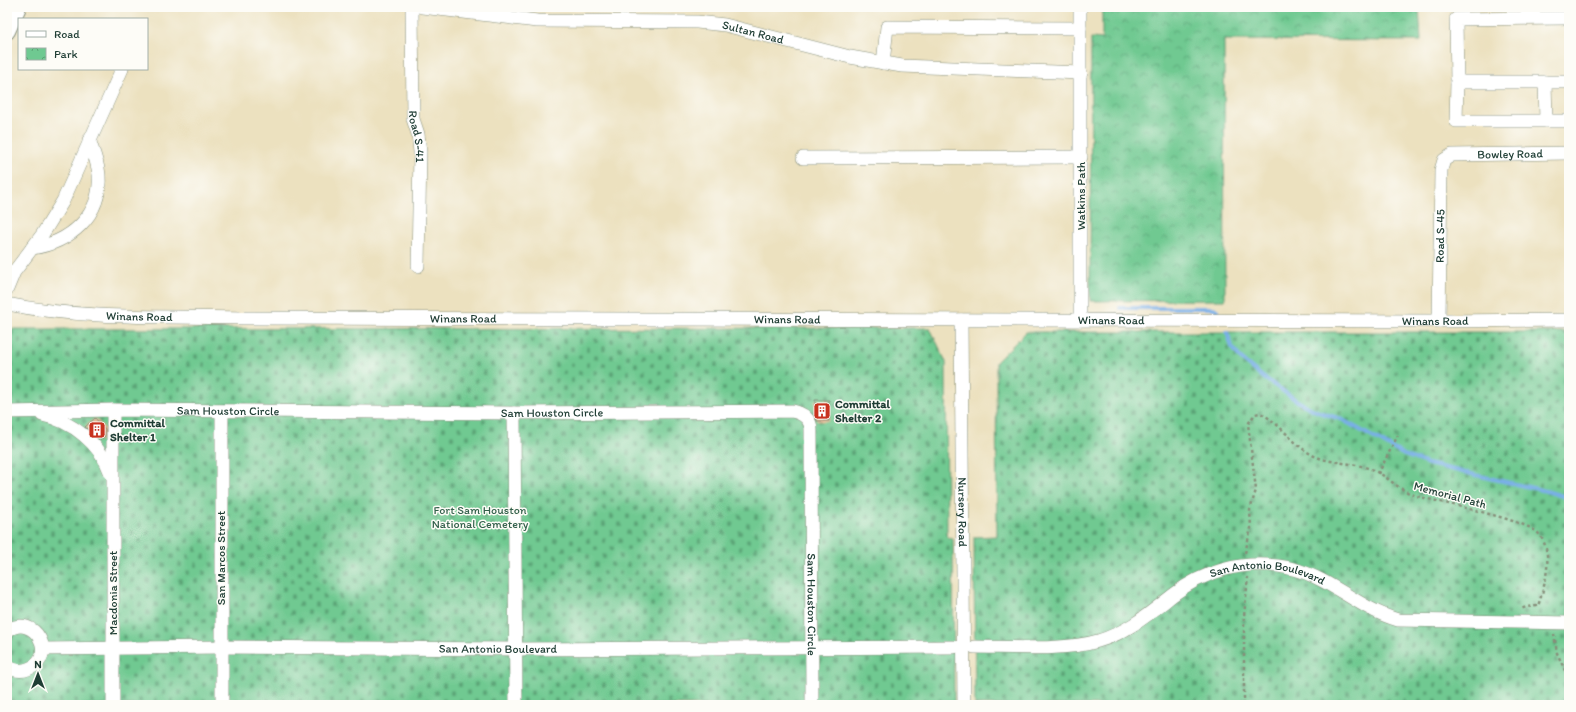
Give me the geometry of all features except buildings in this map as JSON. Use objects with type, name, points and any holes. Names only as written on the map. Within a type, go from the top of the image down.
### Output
[{"type":"main road","points":[[7,31],[18,7]]},
{"type":"street","name":"Road S-41","points":[[412,7],[413,119],[418,134],[420,152],[418,266]]},
{"type":"street","name":"Sultan Road","points":[[422,7],[537,21],[697,22],[725,25],[850,58],[902,66],[1081,73]]},
{"type":"street","name":"Watkins Path","points":[[1080,7],[1080,320]]},
{"type":"street","points":[[1569,18],[1456,19],[1456,121],[1569,121]]},
{"type":"street","points":[[883,63],[887,27],[1080,28]]},
{"type":"street","points":[[7,290],[14,272],[63,201],[84,158],[89,140],[122,70]]},
{"type":"street","points":[[1457,82],[1569,82]]},
{"type":"street","points":[[1545,82],[1546,121]]},
{"type":"street","points":[[32,248],[45,246],[66,238],[83,224],[95,205],[99,176],[89,140]]},
{"type":"street","name":"Bowley Road","points":[[1452,155],[1569,153]]},
{"type":"street","name":"Road S-45","points":[[1439,321],[1440,170],[1444,160],[1452,155]]},
{"type":"street","points":[[803,158],[1081,156]]},
{"type":"street","name":"Winans Road","points":[[7,304],[31,309],[72,313],[248,318],[1569,320]]},
{"type":"street","name":"Nursery Road","points":[[961,320],[964,705]]},
{"type":"street","name":"Sam Houston Circle","points":[[13,412],[113,410],[514,413],[792,412],[805,416],[810,423],[812,430],[812,705]]},
{"type":"street","name":"Macdonia Street","points":[[113,410],[113,705]]},
{"type":"street","name":"Macdonia Street","points":[[13,412],[58,419],[77,430],[102,455],[113,482]]},
{"type":"street","name":"San Marcos Street","points":[[222,412],[222,705]]},
{"type":"street","points":[[514,413],[516,705]]},
{"type":"street","name":"San Antonio Boulevard","points":[[974,647],[1079,645],[1099,641],[1134,624],[1197,579],[1218,571],[1245,565],[1279,566],[1319,577],[1366,608],[1381,615],[1398,620],[1569,623]]},
{"type":"street","points":[[7,632],[21,626],[32,630],[40,638],[43,649],[40,660],[31,668],[20,671],[7,666]]},
{"type":"street","name":"San Antonio Boulevard","points":[[43,649],[221,647],[515,649],[954,647]]},
{"type":"path","name":"Memorial Path","points":[[1245,565],[1250,534],[1250,510],[1256,490],[1256,480],[1248,434],[1248,424],[1255,414],[1260,413],[1266,416],[1308,453],[1321,459],[1368,469],[1378,474],[1402,491],[1525,525],[1539,535],[1544,543],[1548,572],[1546,583],[1538,606],[1526,607],[1514,613],[1512,622]]},
{"type":"path","points":[[1378,474],[1398,435]]},
{"type":"path","points":[[1244,705],[1245,565]]},
{"type":"path","points":[[1554,623],[1557,653],[1569,679]]},
{"type":"green space","points":[[1102,7],[1419,7],[1421,41],[1224,40],[1225,300],[1090,301],[1091,38],[1102,39]]},
{"type":"green space","name":"Fort Sam Houston National Cemetery","points":[[930,328],[946,362],[947,537],[953,538],[954,705],[7,705],[7,329]]},
{"type":"green space","points":[[1026,332],[1569,332],[1569,705],[975,705],[974,537],[997,536],[996,362]]},
{"type":"waterway","points":[[1120,308],[1214,308],[1218,311]]},
{"type":"waterway","points":[[1227,332],[1232,347],[1241,359],[1264,378],[1299,402],[1316,411],[1341,419],[1404,455],[1428,464],[1546,491],[1569,498]]},
{"type":"place","name":"Committal Shelter 2","points":[[822,411]]},
{"type":"place","name":"Committal Shelter 1","points":[[97,430]]}]
